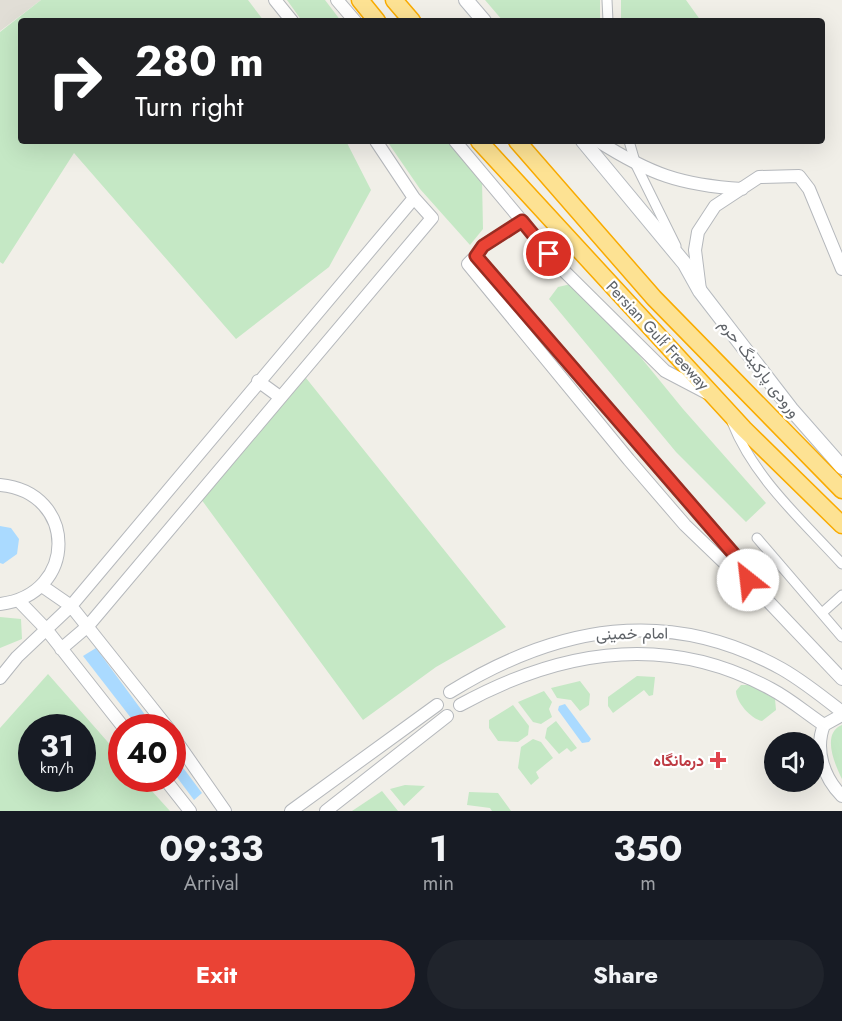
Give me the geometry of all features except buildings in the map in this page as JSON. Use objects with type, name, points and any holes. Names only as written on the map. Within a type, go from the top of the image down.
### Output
[{"type":"highway","points":[[360,0],[375,18]]},
{"type":"highway","points":[[394,0],[409,18]]},
{"type":"highway","name":"Persian Gulf Freeway","points":[[482,144],[714,397],[842,525]]},
{"type":"highway","name":"Persian Gulf Freeway","points":[[520,144],[654,298],[842,490]]},
{"type":"main road","points":[[466,0],[481,18]]},
{"type":"main road","name":"ورودی پارکینگ حرم","points":[[585,144],[685,264],[700,291],[791,409],[842,467]]},
{"type":"street","points":[[275,0],[290,18]]},
{"type":"street","points":[[337,0],[352,18]]},
{"type":"street","points":[[607,0],[608,18]]},
{"type":"street","points":[[61,649],[87,626],[432,218],[414,198],[378,144]]},
{"type":"street","points":[[458,144],[563,270],[665,371],[714,397]]},
{"type":"street","points":[[603,144],[636,165],[681,182],[742,189]]},
{"type":"street","points":[[630,144],[636,165],[685,264]]},
{"type":"street","points":[[700,291],[695,250],[698,232],[715,206],[759,177],[799,176],[809,189],[842,268]]},
{"type":"street","points":[[0,678],[17,657],[70,606],[414,198]]},
{"type":"street","points":[[522,221],[483,246],[468,264],[628,460],[685,525],[737,575],[748,580],[842,679]]},
{"type":"street","points":[[476,256],[745,567],[748,580]]},
{"type":"street","points":[[258,381],[280,397]]},
{"type":"street","points":[[728,411],[742,449],[771,487],[842,564]]},
{"type":"street","points":[[0,485],[14,486],[30,493],[44,504],[54,519],[58,537],[58,555],[52,572],[42,586],[19,601],[0,604]]},
{"type":"street","points":[[757,538],[842,637]]},
{"type":"street","points":[[42,586],[70,606],[157,714]]},
{"type":"street","points":[[822,613],[842,595]]},
{"type":"street","points":[[19,601],[46,629],[113,714]]},
{"type":"street","name":"امام خمینی","points":[[450,692],[490,668],[540,647],[586,634],[650,630],[680,633],[720,642],[750,653],[783,670],[842,713]]},
{"type":"street","name":"امام خمینی","points":[[460,705],[494,686],[551,664],[595,656],[654,654],[694,660],[754,680],[772,689],[824,725]]},
{"type":"street","points":[[0,660],[17,657]]},
{"type":"street","points":[[291,811],[437,705],[440,696],[450,692],[459,698],[460,705],[456,713],[447,716],[326,811]]},
{"type":"street","points":[[437,705],[447,716]]},
{"type":"street","points":[[842,713],[824,725],[819,744],[822,760],[835,789],[842,796]]},
{"type":"street","points":[[186,755],[225,811]]},
{"type":"street","points":[[175,792],[190,811]]},
{"type":"shaded area","points":[[0,0],[41,0],[0,31]]},
{"type":"green space","points":[[41,0],[248,0],[262,18],[18,18],[18,144],[348,144],[371,190],[329,267],[236,339],[74,153],[3,264],[0,262],[0,32]]},
{"type":"green space","points":[[287,0],[325,0],[339,18],[300,18]]},
{"type":"green space","points":[[485,0],[600,0],[600,18],[500,18]]},
{"type":"green space","points":[[621,0],[686,0],[699,18],[621,18]]},
{"type":"green space","points":[[389,144],[450,144],[482,180],[483,229],[470,245],[420,189]]},
{"type":"green space","points":[[571,284],[607,316],[683,409],[766,503],[746,522],[676,452],[549,299],[558,287]]},
{"type":"green space","points":[[306,378],[506,627],[436,667],[363,720],[201,499]]},
{"type":"green space","points":[[0,617],[21,619],[22,639],[0,648]]},
{"type":"green space","points":[[48,674],[83,714],[18,714],[18,792],[96,792],[96,729],[108,742],[108,792],[153,792],[170,811],[0,811],[0,728]]},
{"type":"green space","points":[[637,676],[655,677],[653,695],[649,696],[644,690],[613,713],[608,706],[608,697]]},
{"type":"green space","points":[[580,681],[590,694],[589,705],[580,711],[571,700],[557,698],[551,688]]},
{"type":"green space","points":[[741,685],[751,685],[775,699],[776,710],[762,721],[753,717],[741,705],[737,695],[736,691]]},
{"type":"green space","points":[[544,691],[552,702],[549,709],[552,717],[541,724],[533,722],[518,702]]},
{"type":"green space","points":[[513,705],[529,726],[528,735],[518,742],[498,741],[489,728],[489,720]]},
{"type":"green space","points":[[556,721],[577,748],[571,752],[567,748],[559,754],[545,738],[547,728]]},
{"type":"green space","points":[[842,725],[842,779],[833,758],[831,742],[832,735]]},
{"type":"green space","points":[[533,739],[541,742],[553,758],[536,772],[539,778],[531,785],[518,768],[521,747]]},
{"type":"green space","points":[[405,785],[425,786],[404,806],[390,789]]},
{"type":"green space","points":[[382,791],[398,811],[352,811]]},
{"type":"green space","points":[[469,792],[498,793],[511,811],[492,811],[490,808],[467,805]]},
{"type":"water","points":[[0,526],[11,528],[19,539],[17,554],[3,564],[0,563]]},
{"type":"water","points":[[96,648],[144,714],[128,714],[83,656]]},
{"type":"water","points":[[565,704],[591,739],[589,742],[582,743],[558,710],[559,706]]},
{"type":"water","points":[[186,772],[202,793],[194,800],[186,789]]},
{"type":"place","name":"درمانگاه","points":[[718,760]]},
{"type":"route","points":[[549,254],[522,221],[483,246],[476,256],[745,567],[748,580]]}]
